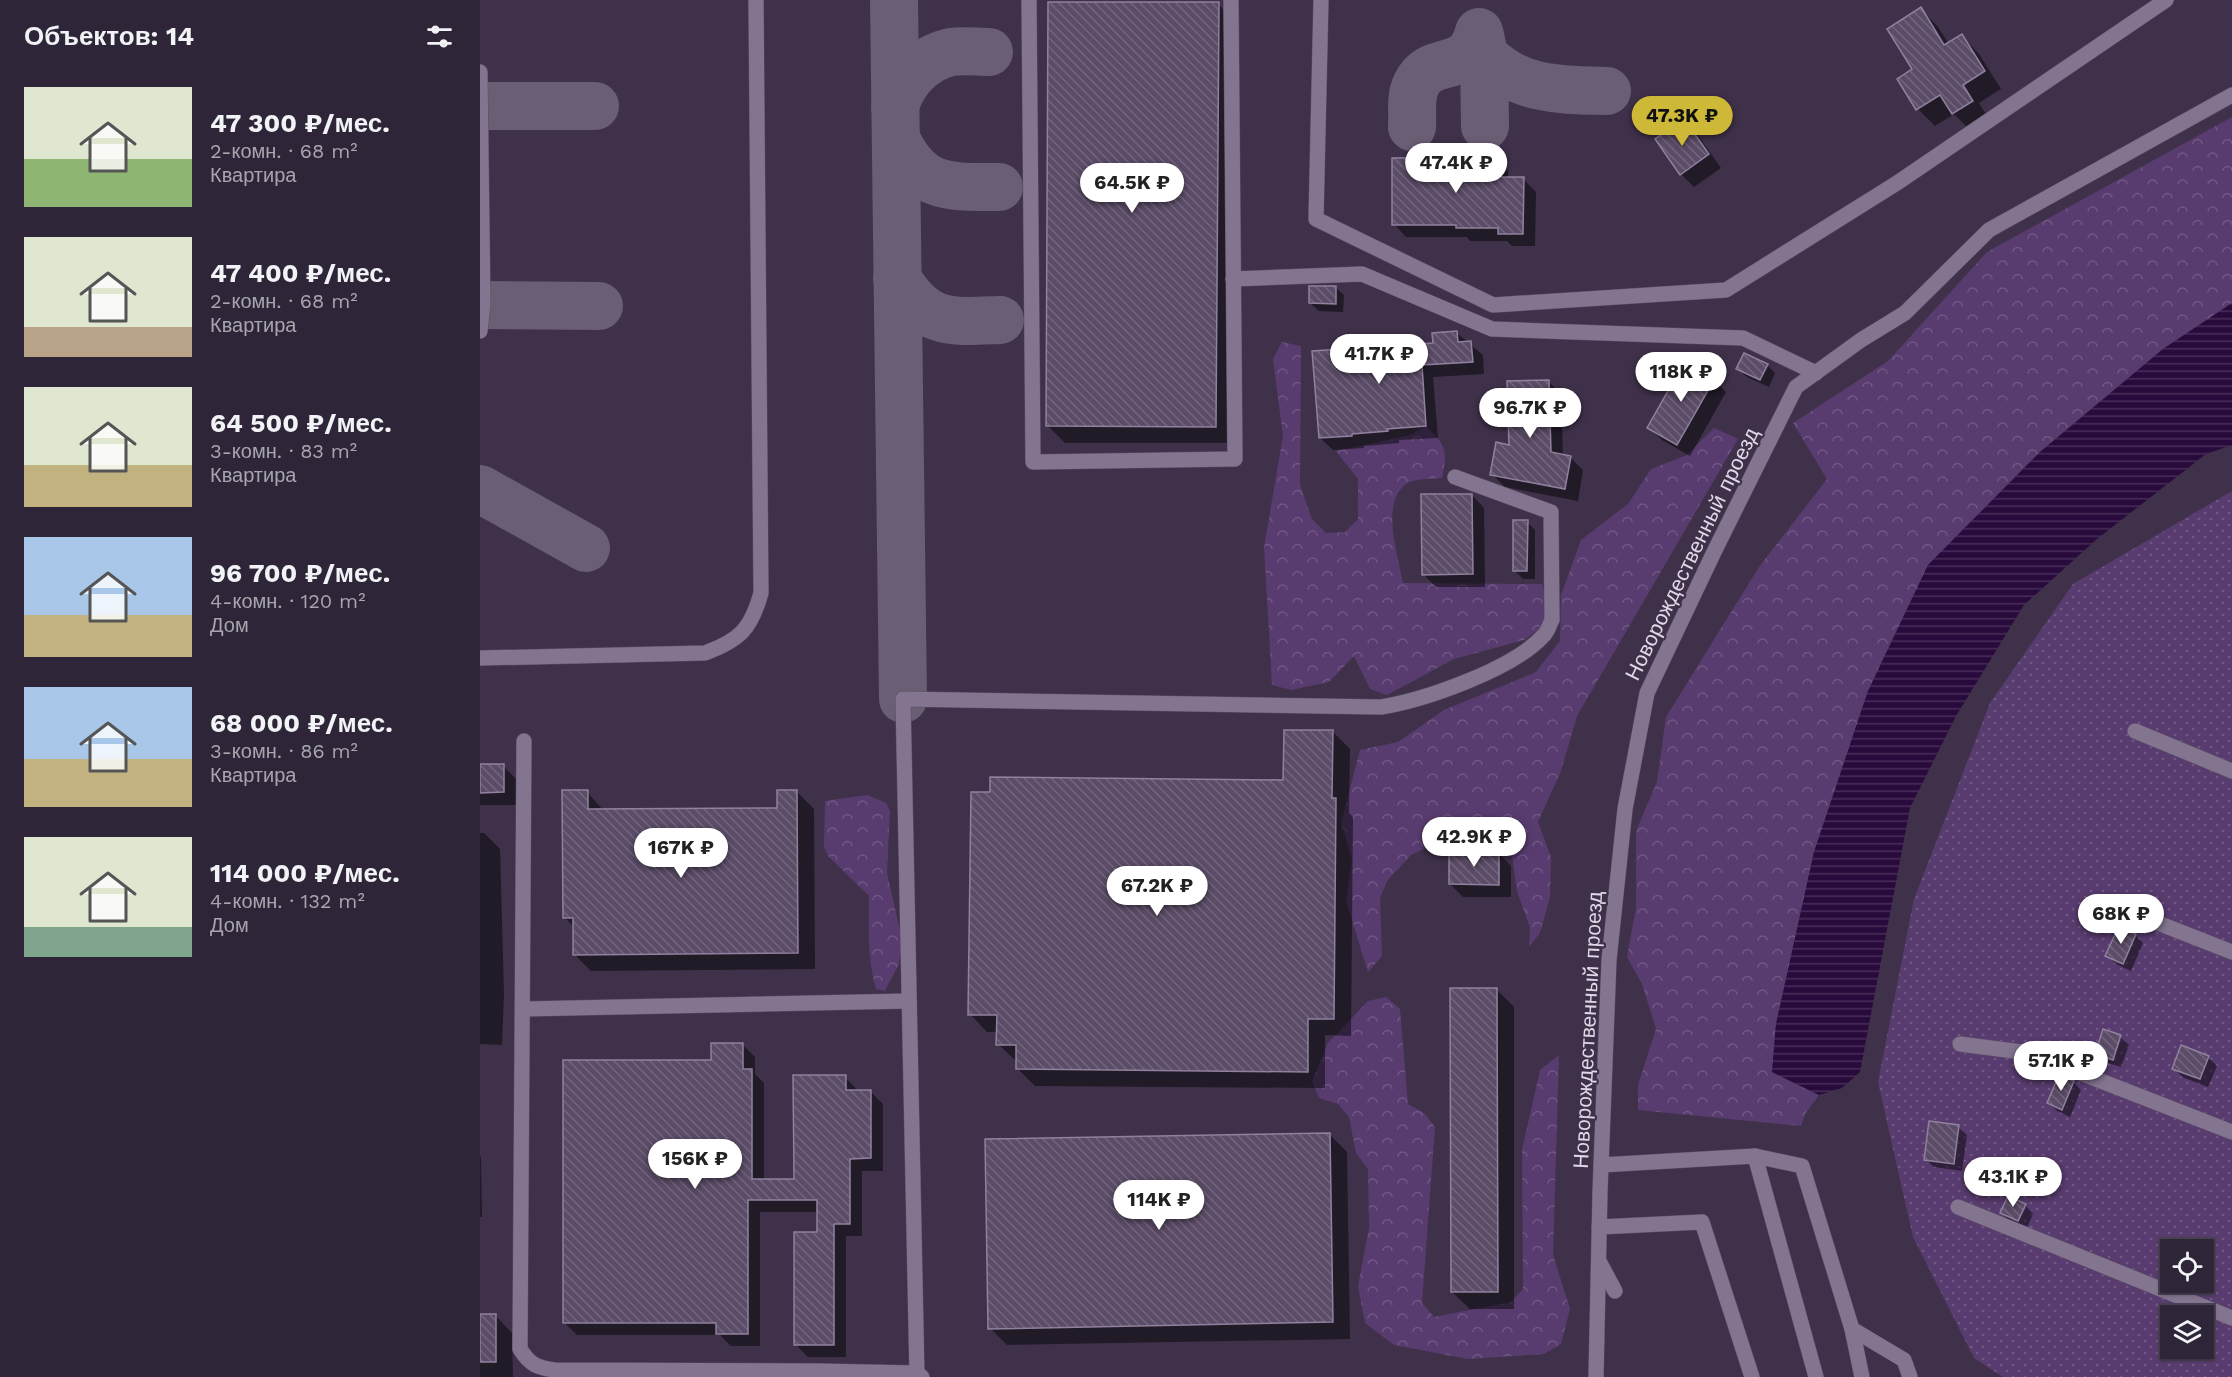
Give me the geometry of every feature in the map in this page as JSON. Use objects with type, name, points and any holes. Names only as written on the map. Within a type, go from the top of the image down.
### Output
[{"type":"street","points":[[480,658],[705,652],[729,644],[742,632],[755,614],[761,593],[756,0]]},
{"type":"street","points":[[1029,0],[1033,462],[1235,459],[1231,0]]},
{"type":"street","points":[[1320,0],[1316,219],[1493,305],[1726,290],[1897,183],[2166,0]]},
{"type":"street","points":[[480,72],[483,305],[480,332]]},
{"type":"street","name":"Новорождественный проезд","points":[[1596,1377],[1609,960],[1625,808],[1647,693],[1714,552],[1796,387],[1861,340],[1905,313],[1989,230],[2232,95]]},
{"type":"street","points":[[1233,279],[1362,274],[1492,329],[1743,338],[1816,373]]},
{"type":"street","points":[[524,741],[520,1349],[537,1368],[555,1370],[918,1376],[903,699],[1381,707],[1397,705],[1448,688],[1517,658],[1546,634],[1552,620],[1551,512],[1455,477]]},
{"type":"street","points":[[2135,732],[2232,771]]},
{"type":"street","points":[[2112,905],[2232,952]]},
{"type":"street","points":[[524,1009],[909,1001]]},
{"type":"street","points":[[1960,1044],[2029,1053],[2232,1132]]},
{"type":"street","points":[[1755,1156],[1816,1377]]},
{"type":"street","points":[[1601,1165],[1755,1156],[1802,1166],[1852,1329],[1862,1377]]},
{"type":"street","points":[[1958,1207],[2232,1318]]},
{"type":"street","points":[[1599,1227],[1702,1222],[1752,1377]]},
{"type":"street","points":[[1598,1260],[1615,1291]]},
{"type":"street","points":[[1852,1329],[1904,1360],[1910,1377]]},
{"type":"green space","points":[[2232,117],[2232,303],[2163,349],[2040,452],[1928,565],[1868,691],[1814,852],[1776,1024],[1772,1072],[1819,1095],[1805,1114],[1801,1126],[1638,1110],[1638,1085],[1656,1029],[1642,984],[1627,957],[1636,908],[1636,831],[1657,782],[1666,717],[1759,567],[1827,479],[1793,423],[1888,361],[1987,252]]},
{"type":"green space","points":[[1282,342],[1301,346],[1300,485],[1312,519],[1326,533],[1345,532],[1358,519],[1358,479],[1336,451],[1410,435],[1426,426],[1438,438],[1444,449],[1444,469],[1442,478],[1418,480],[1406,484],[1398,493],[1394,504],[1393,530],[1403,583],[1542,584],[1552,620],[1524,640],[1454,659],[1387,695],[1370,689],[1354,656],[1329,682],[1291,690],[1272,685],[1264,547],[1283,436],[1273,359]]},
{"type":"green space","points":[[1714,428],[1738,439],[1577,716],[1561,771],[1538,822],[1551,857],[1550,897],[1540,933],[1529,947],[1530,928],[1517,891],[1509,835],[1476,825],[1411,855],[1387,881],[1380,898],[1382,956],[1368,972],[1346,901],[1352,859],[1341,824],[1360,750],[1398,742],[1444,710],[1536,672],[1560,641],[1561,595],[1581,540],[1628,504],[1651,469],[1687,455]]},
{"type":"green space","points":[[2232,491],[2232,1377],[2003,1377],[1974,1358],[1913,1237],[1878,1082],[1914,899],[1990,703],[2073,584]]},
{"type":"green space","points":[[867,795],[886,803],[890,811],[887,873],[901,935],[901,945],[899,964],[885,991],[876,989],[871,966],[869,896],[828,856],[824,847],[825,801]]},
{"type":"green space","points":[[1386,997],[1400,1009],[1408,1104],[1424,1113],[1435,1127],[1422,1303],[1434,1317],[1511,1302],[1523,1289],[1522,1150],[1540,1070],[1559,1055],[1553,1255],[1570,1309],[1561,1344],[1544,1354],[1468,1359],[1394,1345],[1365,1323],[1358,1286],[1369,1228],[1368,1169],[1356,1153],[1349,1117],[1338,1104],[1319,1098],[1312,1081],[1328,1043],[1368,1001]]},
{"type":"shaded area","points":[[2232,303],[2232,445],[2206,454],[2097,539],[2024,605],[1956,716],[1910,808],[1860,1072],[1842,1088],[1819,1095],[1772,1072],[1776,1024],[1814,852],[1868,691],[1928,565],[2040,452],[2163,349]]},
{"type":"building","points":[[1048,2],[1219,2],[1216,427],[1046,426]]},
{"type":"building","points":[[1921,7],[1944,45],[1962,34],[1985,71],[1963,85],[1973,101],[1952,114],[1940,95],[1916,110],[1897,79],[1912,69],[1887,29]]},
{"type":"building","points":[[1684,119],[1709,154],[1680,175],[1655,139]]},
{"type":"building","points":[[1495,157],[1496,177],[1524,177],[1523,234],[1498,234],[1498,228],[1456,228],[1456,225],[1392,225],[1392,158]]},
{"type":"building","points":[[1309,286],[1336,286],[1336,304],[1309,303]]},
{"type":"building","points":[[1457,331],[1458,342],[1471,341],[1473,362],[1422,365],[1426,426],[1319,438],[1312,351],[1433,343],[1432,333]]},
{"type":"building","points":[[1744,353],[1768,364],[1760,380],[1736,369]]},
{"type":"building","points":[[1685,361],[1715,378],[1677,445],[1647,428]]},
{"type":"building","points":[[1549,380],[1551,452],[1571,456],[1565,489],[1490,475],[1496,442],[1509,445],[1507,381]]},
{"type":"building","points":[[1421,494],[1472,494],[1473,574],[1422,575]]},
{"type":"building","points":[[1513,520],[1528,520],[1527,571],[1513,571]]},
{"type":"building","points":[[1284,730],[1333,730],[1332,798],[1336,798],[1334,1019],[1308,1019],[1308,1072],[1016,1069],[1016,1045],[996,1045],[997,1015],[968,1015],[971,792],[990,792],[990,777],[1283,780]]},
{"type":"building","points":[[480,764],[504,764],[504,792],[480,793]]},
{"type":"building","points":[[562,790],[588,790],[588,809],[777,808],[777,790],[797,790],[798,953],[573,955],[573,918],[563,918]]},
{"type":"building","points":[[1449,851],[1499,851],[1499,885],[1449,884]]},
{"type":"building","points":[[2119,926],[2136,934],[2123,964],[2105,956]]},
{"type":"building","points":[[1450,988],[1497,988],[1498,1292],[1451,1292]]},
{"type":"building","points":[[2103,1029],[2121,1035],[2113,1060],[2095,1054]]},
{"type":"building","points":[[711,1043],[743,1043],[743,1069],[752,1069],[752,1179],[794,1179],[793,1075],[846,1075],[846,1090],[871,1090],[871,1158],[850,1159],[850,1224],[834,1224],[834,1345],[794,1345],[794,1232],[817,1232],[817,1200],[748,1200],[748,1334],[716,1334],[716,1323],[563,1323],[563,1060],[711,1060]]},
{"type":"building","points":[[2181,1045],[2209,1056],[2200,1079],[2172,1069]]},
{"type":"building","points":[[2059,1075],[2074,1081],[2062,1110],[2047,1103]]},
{"type":"building","points":[[1929,1121],[1959,1125],[1954,1164],[1924,1160]]},
{"type":"building","points":[[1330,1133],[1333,1322],[988,1329],[985,1139]]},
{"type":"building","points":[[2008,1196],[2026,1204],[2018,1221],[2000,1213]]},
{"type":"building","points":[[480,1314],[496,1314],[496,1362],[480,1362]]},
{"type":"taxiway","points":[[894,0],[903,699]]},
{"type":"taxiway","points":[[1412,127],[1413,95],[1423,75],[1430,69],[1466,55],[1479,32]]},
{"type":"taxiway","points":[[1480,35],[1484,55],[1485,126]]},
{"type":"taxiway","points":[[895,107],[908,80],[931,59],[951,52],[989,52]]},
{"type":"taxiway","points":[[1484,55],[1497,67],[1526,82],[1557,89],[1607,91]]},
{"type":"taxiway","points":[[480,106],[595,106]]},
{"type":"taxiway","points":[[896,138],[915,168],[937,182],[965,187],[999,187]]},
{"type":"taxiway","points":[[897,278],[918,305],[941,318],[967,321],[1000,320]]},
{"type":"taxiway","points":[[480,305],[599,306]]},
{"type":"taxiway","points":[[480,489],[586,548]]}]
